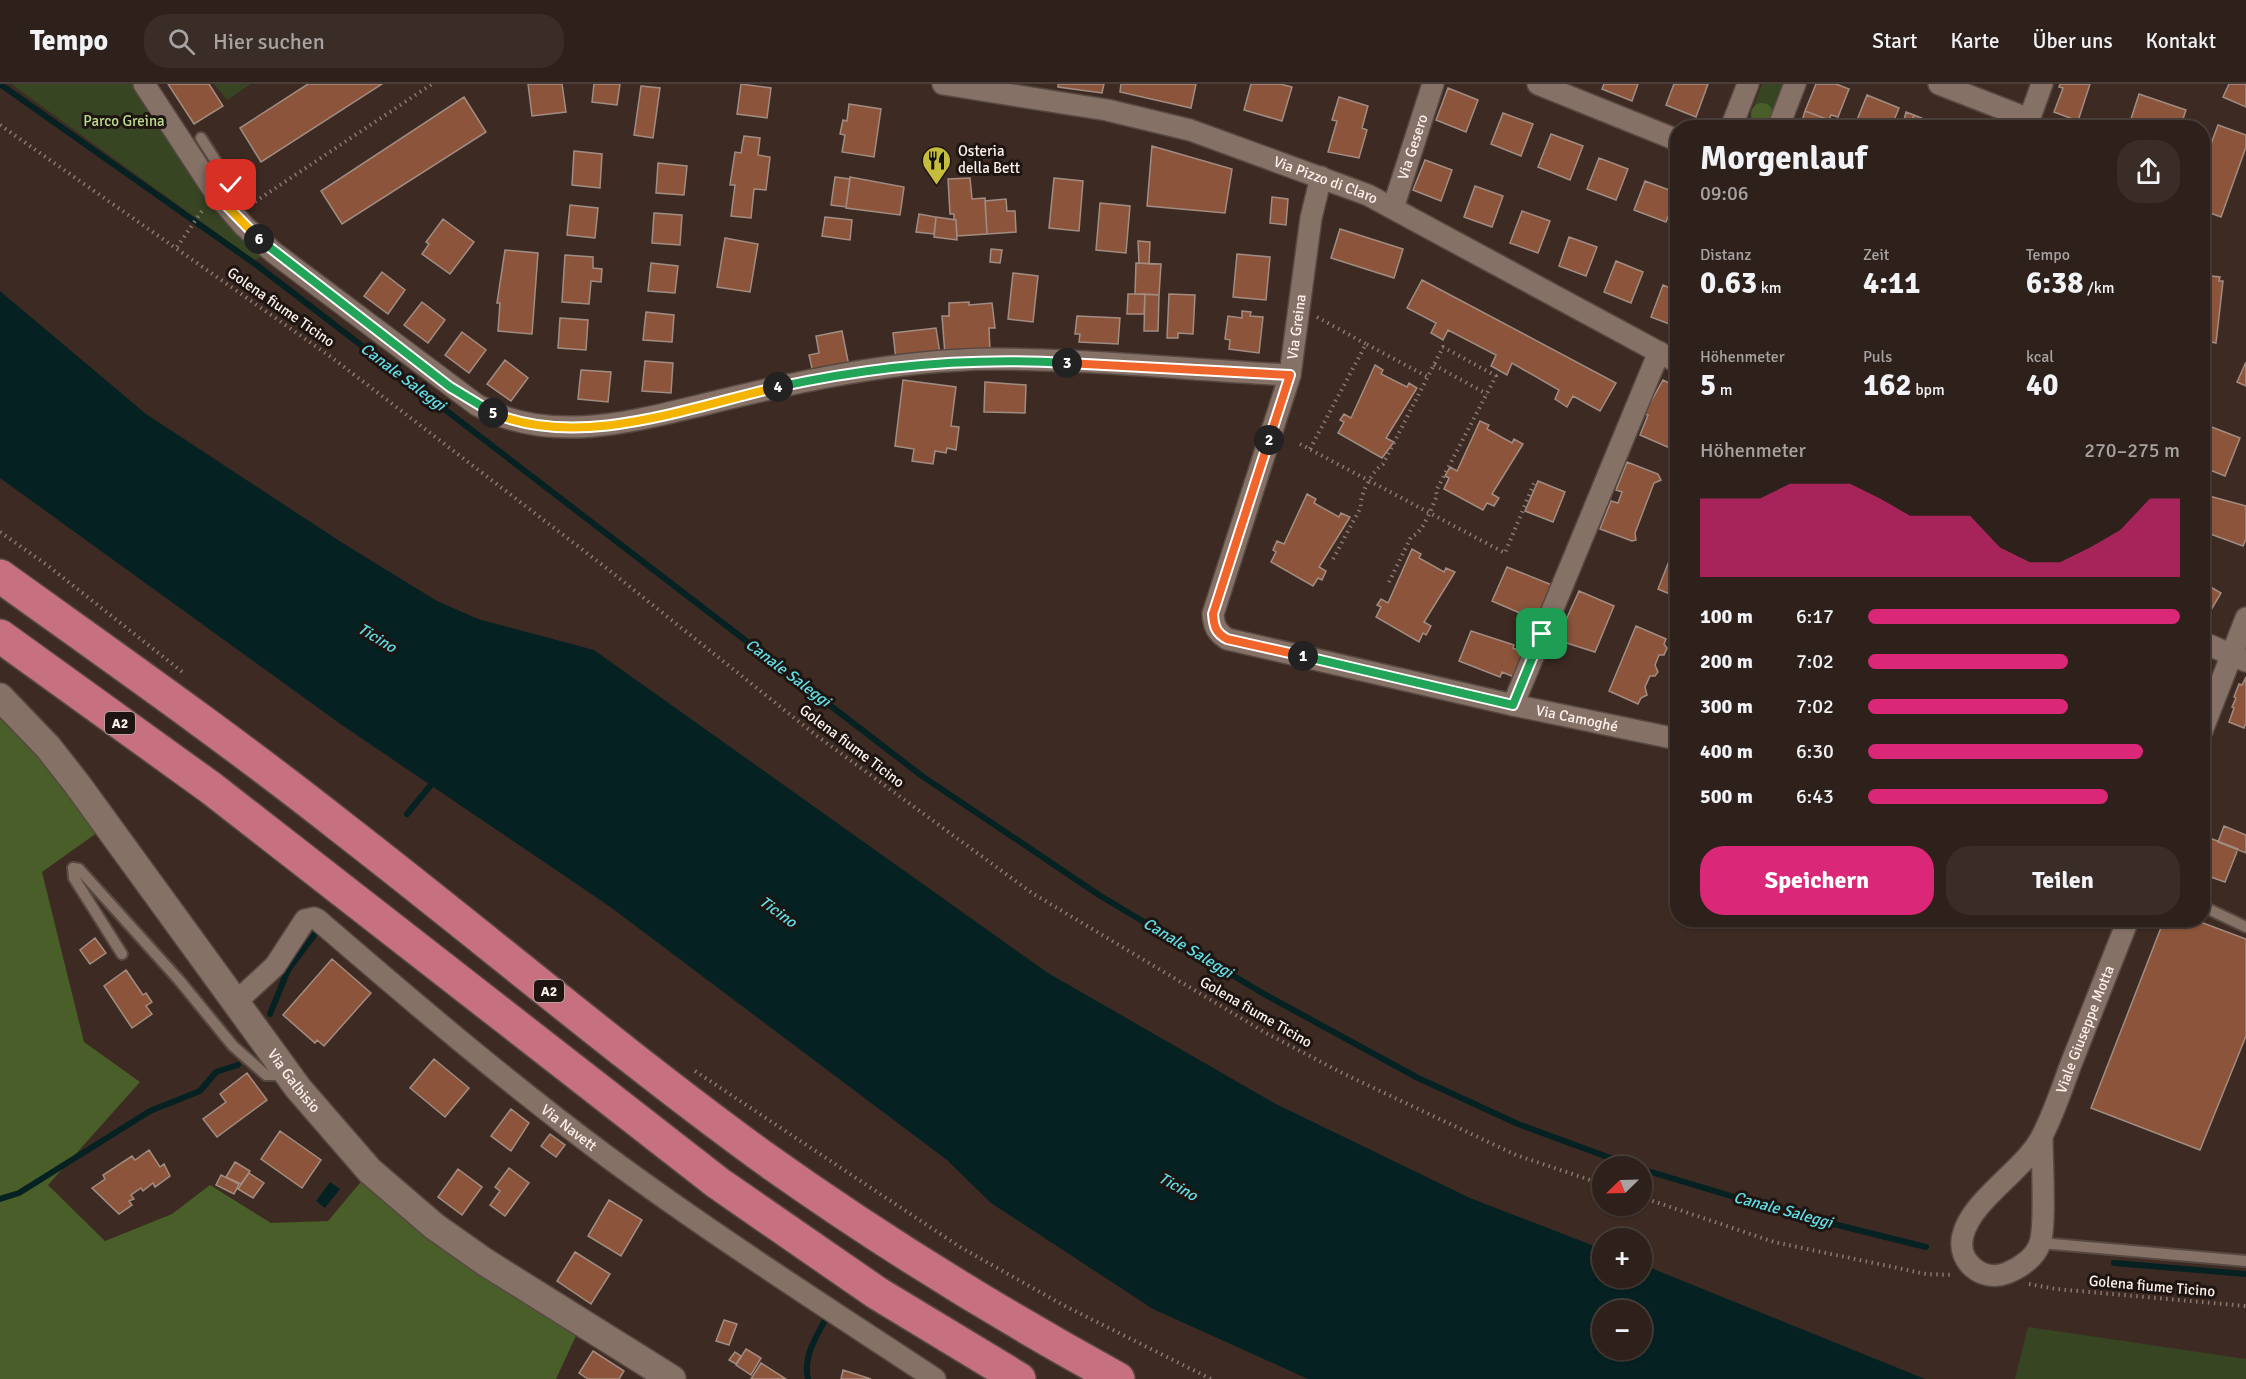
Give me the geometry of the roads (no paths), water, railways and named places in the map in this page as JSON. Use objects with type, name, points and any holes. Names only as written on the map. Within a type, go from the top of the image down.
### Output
[{"type":"highway","name":"A2","points":[[0,576],[338,824],[643,1066],[760,1154],[917,1262],[1118,1379]]},
{"type":"highway","name":"A2","points":[[6,645],[221,796],[718,1183],[877,1293],[1018,1379]]},
{"type":"street","name":"Via Greina","points":[[144,84],[228,208],[273,252],[450,387],[489,412],[514,420],[574,428],[609,426],[835,374],[991,359],[1290,375],[1311,218],[1321,177]]},
{"type":"street","name":"Via Pizzo di Claro","points":[[943,84],[1107,110],[1190,129],[1321,177],[1368,195],[1668,357]]},
{"type":"street","name":"Via Gesero","points":[[1393,208],[1433,84]]},
{"type":"street","points":[[1538,84],[1670,137]]},
{"type":"street","points":[[1734,120],[1748,84]]},
{"type":"street","points":[[1782,120],[1795,84]]},
{"type":"street","points":[[1939,84],[2021,120]]},
{"type":"street","points":[[2029,120],[2042,84]]},
{"type":"street","points":[[1513,705],[1668,357]]},
{"type":"street","name":"Via Camoghé","points":[[1290,375],[1213,614],[1215,629],[1227,639],[1513,705],[1670,738]]},
{"type":"street","points":[[2210,715],[2238,659],[2246,618]]},
{"type":"street","points":[[2210,646],[2238,659]]},
{"type":"street","name":"Via Galbisio","points":[[0,697],[48,747],[77,784],[289,1075],[370,1172],[434,1226],[485,1262],[672,1379]]},
{"type":"street","name":"Via Navett","points":[[237,1001],[275,966],[305,920],[314,918],[318,920],[444,1030],[609,1158],[696,1220],[935,1379]]},
{"type":"street","name":"Viale Giuseppe Motta","points":[[2042,1138],[2041,1243],[2029,1259],[1999,1276],[1982,1274],[1966,1261],[1961,1246],[1965,1227],[2042,1138],[2125,927]]},
{"type":"lane","points":[[201,138],[231,185],[228,208]]},
{"type":"lane","points":[[122,954],[74,878],[72,872],[74,868],[79,869],[180,980],[233,1046],[266,1075],[289,1075]]},
{"type":"lane","points":[[2210,910],[2246,927]]},
{"type":"lane","points":[[2041,1243],[2246,1261]]},
{"type":"water","name":"Ticino","points":[[0,291],[146,414],[341,542],[437,601],[478,619],[594,650],[1048,973],[1276,1104],[1470,1198],[1592,1245],[1592,1288],[1652,1288],[1652,1268],[1925,1379],[1308,1379],[1153,1309],[991,1203],[947,1160],[609,906],[339,723],[0,478]]},
{"type":"water","points":[[330,1182],[340,1189],[325,1208],[316,1201]]},
{"type":"waterway","name":"Canale Saleggi","points":[[0,84],[258,266],[922,776],[1099,895],[1264,994],[1418,1078],[1518,1124],[1605,1156]]},
{"type":"waterway","points":[[407,814],[435,780]]},
{"type":"waterway","points":[[270,1014],[288,970],[318,930]]},
{"type":"waterway","points":[[0,1199],[19,1193],[150,1111],[200,1091],[216,1072],[238,1065]]},
{"type":"waterway","name":"Canale Saleggi","points":[[1652,1172],[1781,1211],[1926,1247]]},
{"type":"waterway","name":"Canale Saleggi","points":[[2114,1263],[2246,1274]]},
{"type":"waterway","points":[[808,1379],[809,1356],[825,1320]]},
{"type":"place","name":"Osteria della Bett","points":[[937,186]]},
{"type":"park label","name":"Parco Greina","points":[[124,121]]}]
